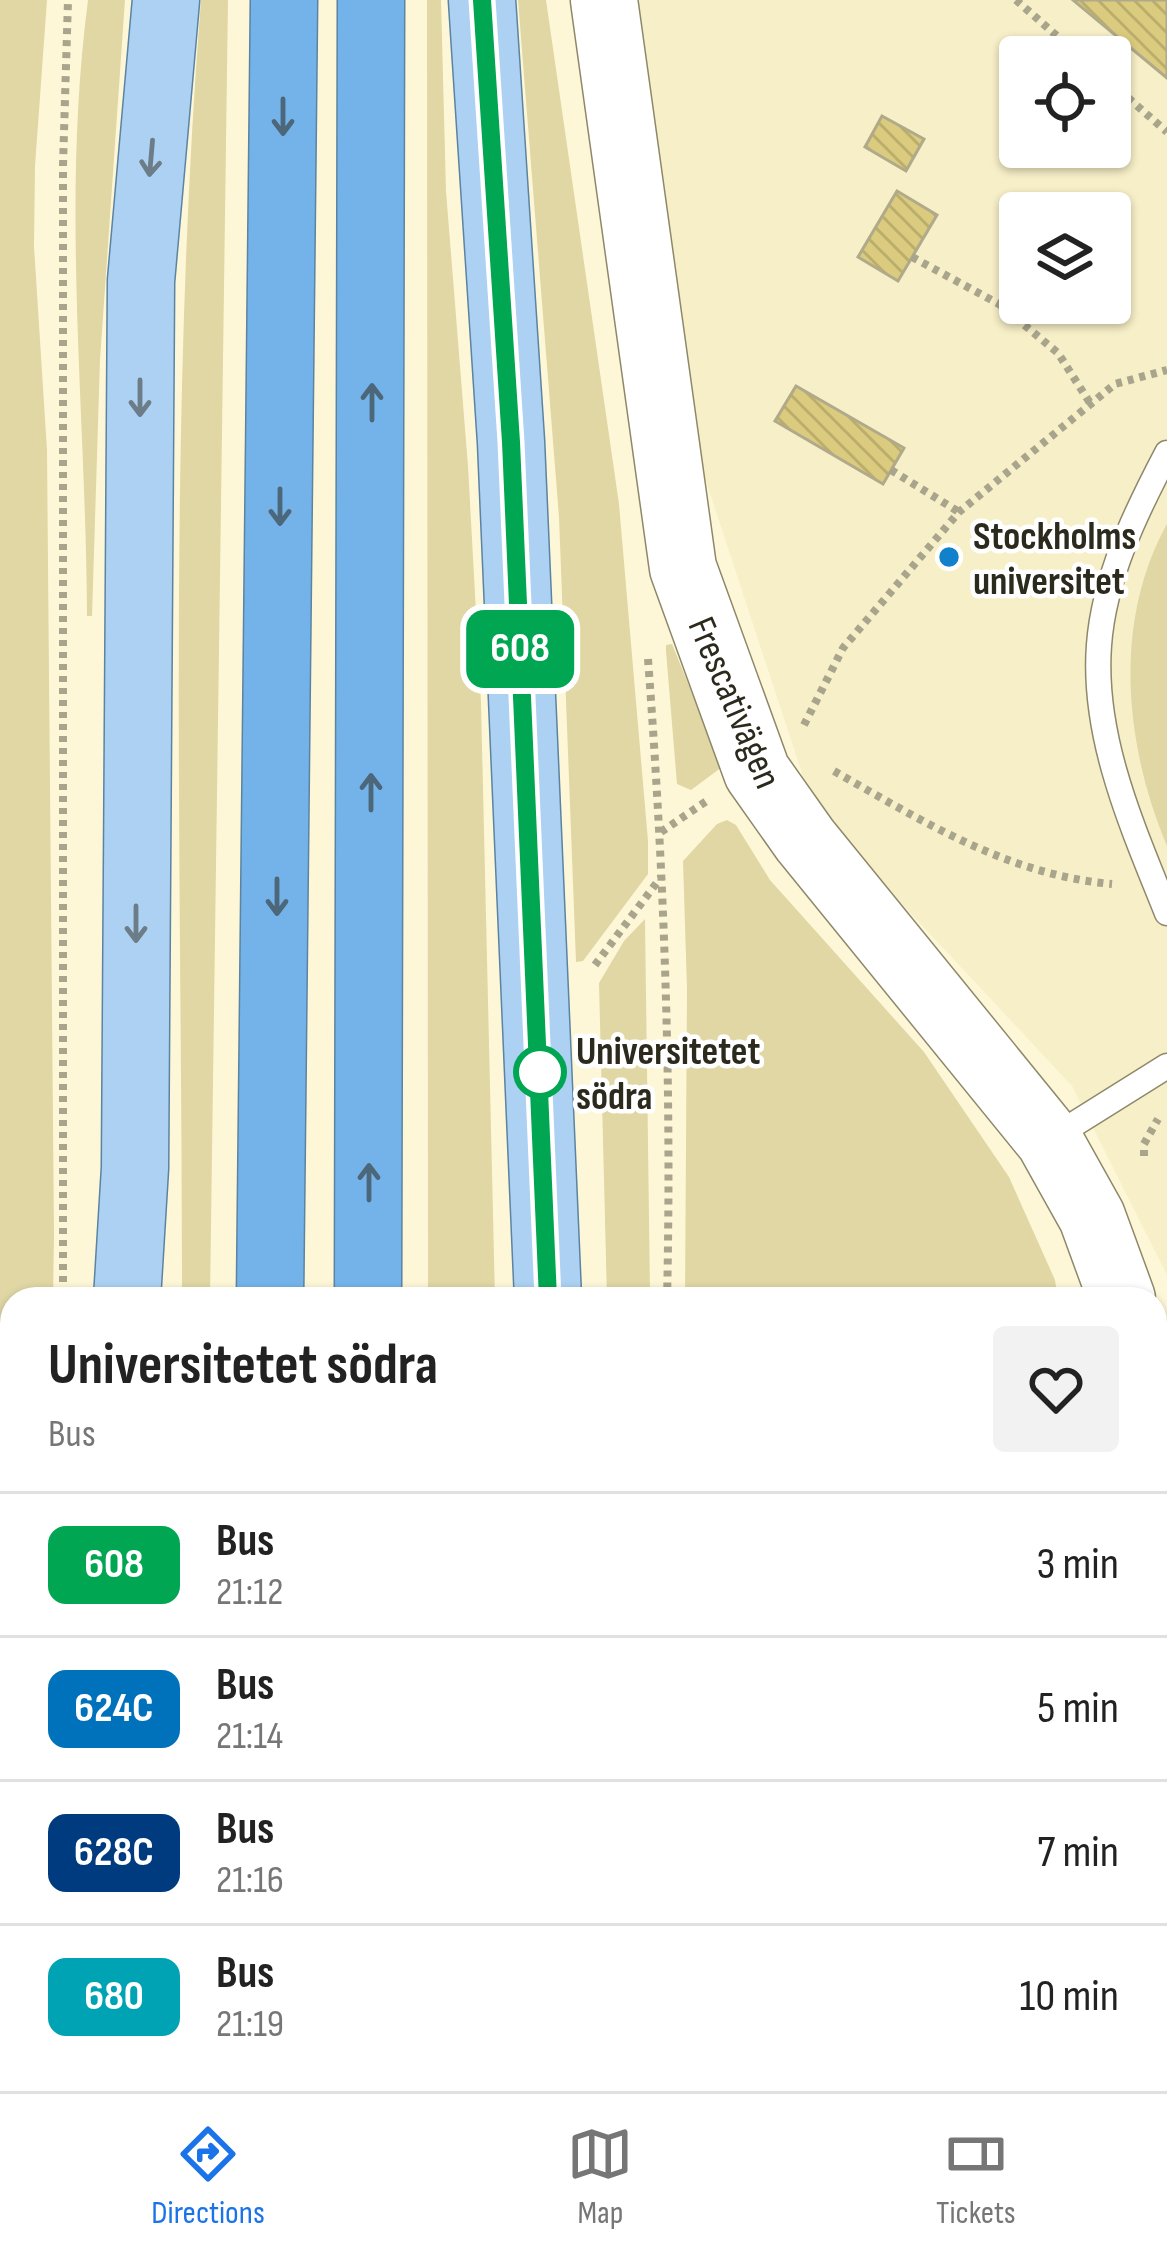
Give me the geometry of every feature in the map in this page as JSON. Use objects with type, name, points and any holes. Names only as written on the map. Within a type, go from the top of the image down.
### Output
[{"type":"highway","points":[[270,1287],[284,0]]},
{"type":"highway","points":[[368,1287],[371,0]]},
{"type":"main road","points":[[128,1287],[135,1168],[141,281],[166,0]]},
{"type":"main road","points":[[482,0],[511,442],[547,1287]]},
{"type":"main road","points":[[135,1168],[153,1287]]},
{"type":"street","name":"Frescativägen","points":[[604,0],[683,568],[757,772],[805,840],[1049,1140],[1092,1217],[1118,1287]]},
{"type":"lane","points":[[1167,453],[1138,507],[1114,574],[1099,644],[1103,714],[1114,774],[1167,913]]},
{"type":"lane","points":[[1049,1140],[1167,1066]]},
{"type":"path","points":[[63,1287],[63,165],[68,0]]},
{"type":"path","points":[[1016,0],[1057,36]]},
{"type":"path","points":[[1131,100],[1167,132]]},
{"type":"path","points":[[912,257],[999,304],[1058,353],[1090,403]]},
{"type":"path","points":[[661,832],[793,747],[843,648],[958,512],[1115,384],[1167,370]]},
{"type":"path","points":[[891,470],[958,512]]},
{"type":"path","points":[[647,646],[661,832],[667,1287]]},
{"type":"path","points":[[833,770],[954,839],[1027,869],[1090,882],[1157,888]]},
{"type":"path","points":[[585,978],[662,875]]},
{"type":"path","points":[[1144,1156],[1144,1144],[1167,1109]]},
{"type":"shaded area","name":"Stockholms universitet","points":[[617,0],[1167,0],[1167,1275],[1072,1086],[814,810],[642,286]]},
{"type":"green space","points":[[0,0],[47,0],[34,246],[47,450],[53,1287],[0,1287]]},
{"type":"green space","points":[[88,0],[125,0],[100,360],[92,616],[87,616],[76,231],[80,77]]},
{"type":"green space","points":[[201,0],[228,0],[210,1287],[182,1287],[180,487],[190,162]]},
{"type":"green space","points":[[427,0],[441,0],[446,191],[481,703],[495,1287],[428,1287]]},
{"type":"green space","points":[[518,0],[546,0],[619,504],[648,841],[648,874],[583,961],[576,962],[559,517]]},
{"type":"green space","points":[[1167,524],[1167,846],[1142,767],[1131,685],[1138,602],[1149,562]]},
{"type":"green space","points":[[672,644],[722,767],[691,790],[677,784],[666,651],[666,645]]},
{"type":"green space","points":[[727,820],[736,825],[770,880],[924,1052],[1009,1177],[1056,1287],[685,1287],[683,861],[717,824]]},
{"type":"green space","points":[[645,919],[650,1287],[607,1287],[599,983],[624,941]]},
{"type":"building","points":[[1073,0],[1167,0],[1167,78],[1131,48],[1131,36],[1116,36]]},
{"type":"building","points":[[882,116],[924,139],[906,171],[865,147]]},
{"type":"building","points":[[897,191],[937,215],[898,281],[858,257]]},
{"type":"building","points":[[796,386],[904,448],[883,484],[775,421]]},
{"type":"bus line","name":"608","points":[[482,0],[511,442],[549,1287]]},
{"type":"place","name":"Stockholms universitet","points":[[949,557]]},
{"type":"place","name":"Universitetet södra","points":[[540,1072]]}]
